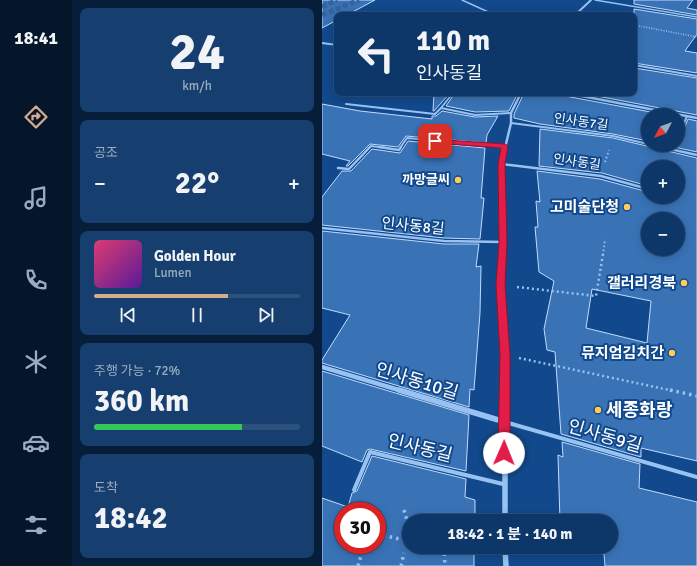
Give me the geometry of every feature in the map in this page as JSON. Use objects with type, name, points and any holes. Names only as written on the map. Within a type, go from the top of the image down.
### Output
[{"type":"street","points":[[578,12],[591,0]]},
{"type":"street","points":[[322,43],[334,45]]},
{"type":"street","points":[[505,514],[505,355],[501,285],[503,242],[501,164],[511,123],[511,113],[520,96]]},
{"type":"street","points":[[582,96],[697,118]]},
{"type":"street","name":"인사동10길","points":[[322,367],[505,422]]},
{"type":"street","points":[[505,554],[506,566]]},
{"type":"lane","points":[[462,0],[488,12]]},
{"type":"lane","points":[[595,0],[697,17]]},
{"type":"lane","points":[[637,65],[697,76]]},
{"type":"lane","points":[[346,104],[435,114],[451,96]]},
{"type":"lane","points":[[441,108],[475,115],[511,113]]},
{"type":"lane","points":[[685,121],[687,116]]},
{"type":"lane","name":"인사동7길","points":[[511,123],[613,136],[641,143]]},
{"type":"lane","points":[[338,168],[349,168],[371,146],[400,150],[407,138],[505,146]]},
{"type":"lane","name":"인사동7길","points":[[683,152],[697,155]]},
{"type":"lane","name":"인사동길","points":[[501,164],[601,176],[641,187]]},
{"type":"lane","name":"인사동8길","points":[[322,228],[444,241],[503,242]]},
{"type":"lane","name":"인사동9길","points":[[505,422],[697,477]]},
{"type":"lane","name":"인사동길","points":[[354,490],[370,452],[504,484]]},
{"type":"path","points":[[637,26],[697,38]]},
{"type":"path","points":[[601,176],[613,136]]},
{"type":"path","points":[[501,285],[596,296],[605,239]]},
{"type":"path","points":[[505,355],[697,396]]},
{"type":"path","points":[[404,510],[405,514]]},
{"type":"path","points":[[386,536],[402,539]]},
{"type":"path","points":[[358,566],[361,554]]},
{"type":"path","points":[[401,566],[404,554]]},
{"type":"path","points":[[444,554],[445,566]]},
{"type":"building","points":[[322,0],[375,0],[353,12],[334,12],[334,22],[322,28]]},
{"type":"building","points":[[634,0],[693,0],[687,8],[697,10],[697,15],[634,4]]},
{"type":"building","points":[[634,9],[697,19],[697,34],[685,51],[697,53],[697,73],[637,63],[637,12],[634,12]]},
{"type":"building","points":[[637,68],[697,78],[697,115],[685,113],[685,108],[660,108],[597,96],[637,96]]},
{"type":"building","points":[[434,96],[447,96],[434,111]]},
{"type":"building","points":[[453,96],[516,96],[509,111],[475,112],[446,106]]},
{"type":"building","points":[[523,96],[565,96],[641,110],[641,140],[613,134],[540,124],[514,118],[514,114]]},
{"type":"building","points":[[322,104],[360,111],[432,119],[432,116],[436,116],[442,111],[475,117],[498,116],[487,135],[486,143],[406,136],[398,147],[370,144],[348,166],[346,166],[350,161],[322,154]]},
{"type":"building","points":[[688,119],[697,121],[697,152],[685,149],[685,126]]},
{"type":"building","points":[[540,129],[613,138],[641,145],[641,152],[672,152],[697,158],[697,461],[641,448],[641,457],[561,434],[555,352],[547,350],[544,329],[554,281],[539,272],[535,227],[538,227],[536,201],[540,202],[537,171],[600,179],[641,190],[641,204],[685,204],[685,160],[641,160],[641,184],[602,173],[539,166]],"holes":[[[592,289],[651,301],[647,343],[586,328]]]},
{"type":"building","points":[[408,141],[485,148],[481,198],[484,198],[480,239],[444,238],[322,225],[322,197],[342,171],[351,171],[372,149],[400,153]]},
{"type":"building","points":[[322,231],[444,244],[479,244],[476,267],[481,266],[480,313],[474,390],[470,389],[469,407],[322,363],[322,360],[350,315],[322,308]]},
{"type":"building","points":[[322,371],[469,415],[466,471],[370,449],[367,450],[362,462],[322,446]]},
{"type":"building","points":[[562,442],[640,464],[639,488],[697,502],[697,566],[605,566],[604,554],[618,554],[618,514],[560,514],[558,455],[563,457]]},
{"type":"building","points":[[372,456],[466,479],[465,497],[475,500],[475,514],[402,514],[402,554],[474,554],[474,566],[322,566],[322,498],[334,502],[334,554],[386,554],[386,502],[349,502],[352,493],[357,491]]},
{"type":"tunnel","points":[[322,7],[337,0]]},
{"type":"tunnel","points":[[322,15],[359,0]]},
{"type":"place","name":"까망글씨","points":[[458,180]]},
{"type":"place","name":"고미술단청","points":[[627,207]]},
{"type":"place","name":"갤러리경북","points":[[684,283]]},
{"type":"place","name":"뮤지엄김치간","points":[[672,353]]},
{"type":"place","name":"세종화랑","points":[[598,410]]},
{"type":"route","points":[[435,141],[505,146],[501,164],[503,242],[501,285],[505,355],[504,453]]}]
